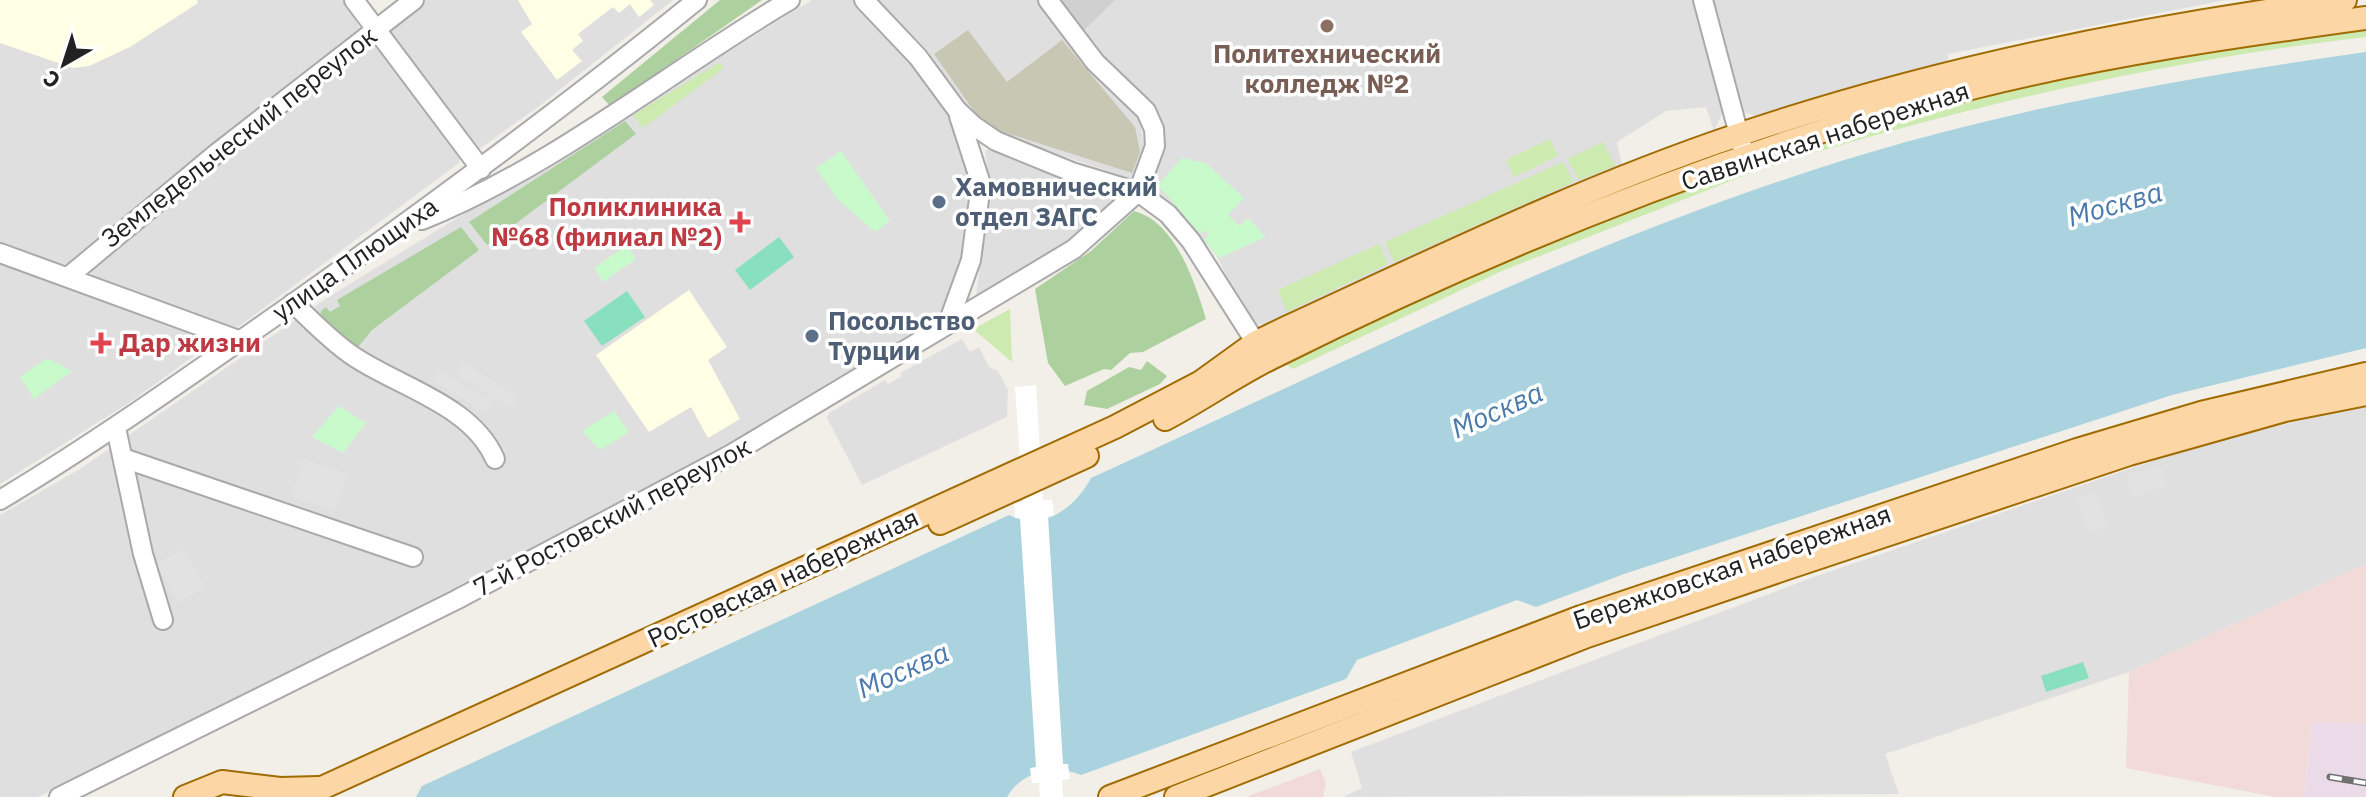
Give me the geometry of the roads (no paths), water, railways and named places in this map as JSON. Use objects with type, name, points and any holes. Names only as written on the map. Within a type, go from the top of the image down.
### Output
[{"type":"main road","name":"Саввинская набережная","points":[[1261,352],[1491,234],[1982,66],[2244,13],[2345,0]]},
{"type":"main road","name":"Саввинская набережная","points":[[1742,146],[1882,114],[2042,72],[2248,35],[2366,18]]},
{"type":"main road","name":"Ростовская набережная","points":[[320,794],[1115,427],[1261,352]]},
{"type":"main road","name":"Бережковская набережная","points":[[1110,797],[1527,637],[1670,587],[2156,426],[2279,392],[2366,374]]},
{"type":"main road","name":"Бережковская набережная","points":[[1176,797],[1587,636],[1672,607],[2129,454],[2285,410],[2366,394]]},
{"type":"main road","points":[[188,796],[222,782],[320,794]]},
{"type":"main road","points":[[188,796],[213,790],[229,792],[235,797]]},
{"type":"street","points":[[354,0],[481,169]]},
{"type":"street","name":"Земледельческий переулок","points":[[68,277],[217,153],[414,0]]},
{"type":"street","name":"улица Плющиха","points":[[0,500],[116,428],[393,233],[481,169],[697,0]]},
{"type":"street","points":[[864,0],[924,65],[957,110],[996,141],[1072,172],[1138,192],[1168,214],[1191,241],[1261,352]]},
{"type":"street","points":[[1048,0],[1095,62],[1146,111],[1154,129],[1155,146],[1138,192]]},
{"type":"street","points":[[1703,0],[1742,146]]},
{"type":"street","points":[[393,233],[478,196],[625,107],[782,4]]},
{"type":"street","points":[[956,321],[951,315],[971,260],[981,184],[957,110]]},
{"type":"street","name":"7-й Ростовский переулок","points":[[59,797],[456,600],[730,455],[1074,249],[1138,192]]},
{"type":"street","points":[[0,253],[241,341]]},
{"type":"street","points":[[293,303],[351,355],[466,420],[489,444],[495,459]]},
{"type":"street","points":[[116,428],[143,554],[163,620]]},
{"type":"street","points":[[123,458],[413,557]]},
{"type":"water","name":"Москва","points":[[2366,52],[2366,348],[2172,395],[1627,573],[1536,607],[1517,600],[1357,660],[1346,679],[1081,775],[1060,770],[1040,772],[1021,781],[1007,797],[416,797],[422,786],[1009,515],[1034,521],[1057,514],[1076,499],[1091,478],[1431,321],[1689,213],[1849,159],[1994,119],[2142,88]]},
{"type":"railway","points":[[2330,777],[2366,783]]},
{"type":"place","name":"Политехнический колледж №2","points":[[1327,26]]},
{"type":"place","name":"Хамовнический отдел ЗАГС","points":[[939,202]]},
{"type":"place","name":"Поликлиника №68 (филиал №2)","points":[[740,222]]},
{"type":"place","name":"Посольство Турции","points":[[812,336]]},
{"type":"place","name":"Дар жизни","points":[[101,343]]}]
